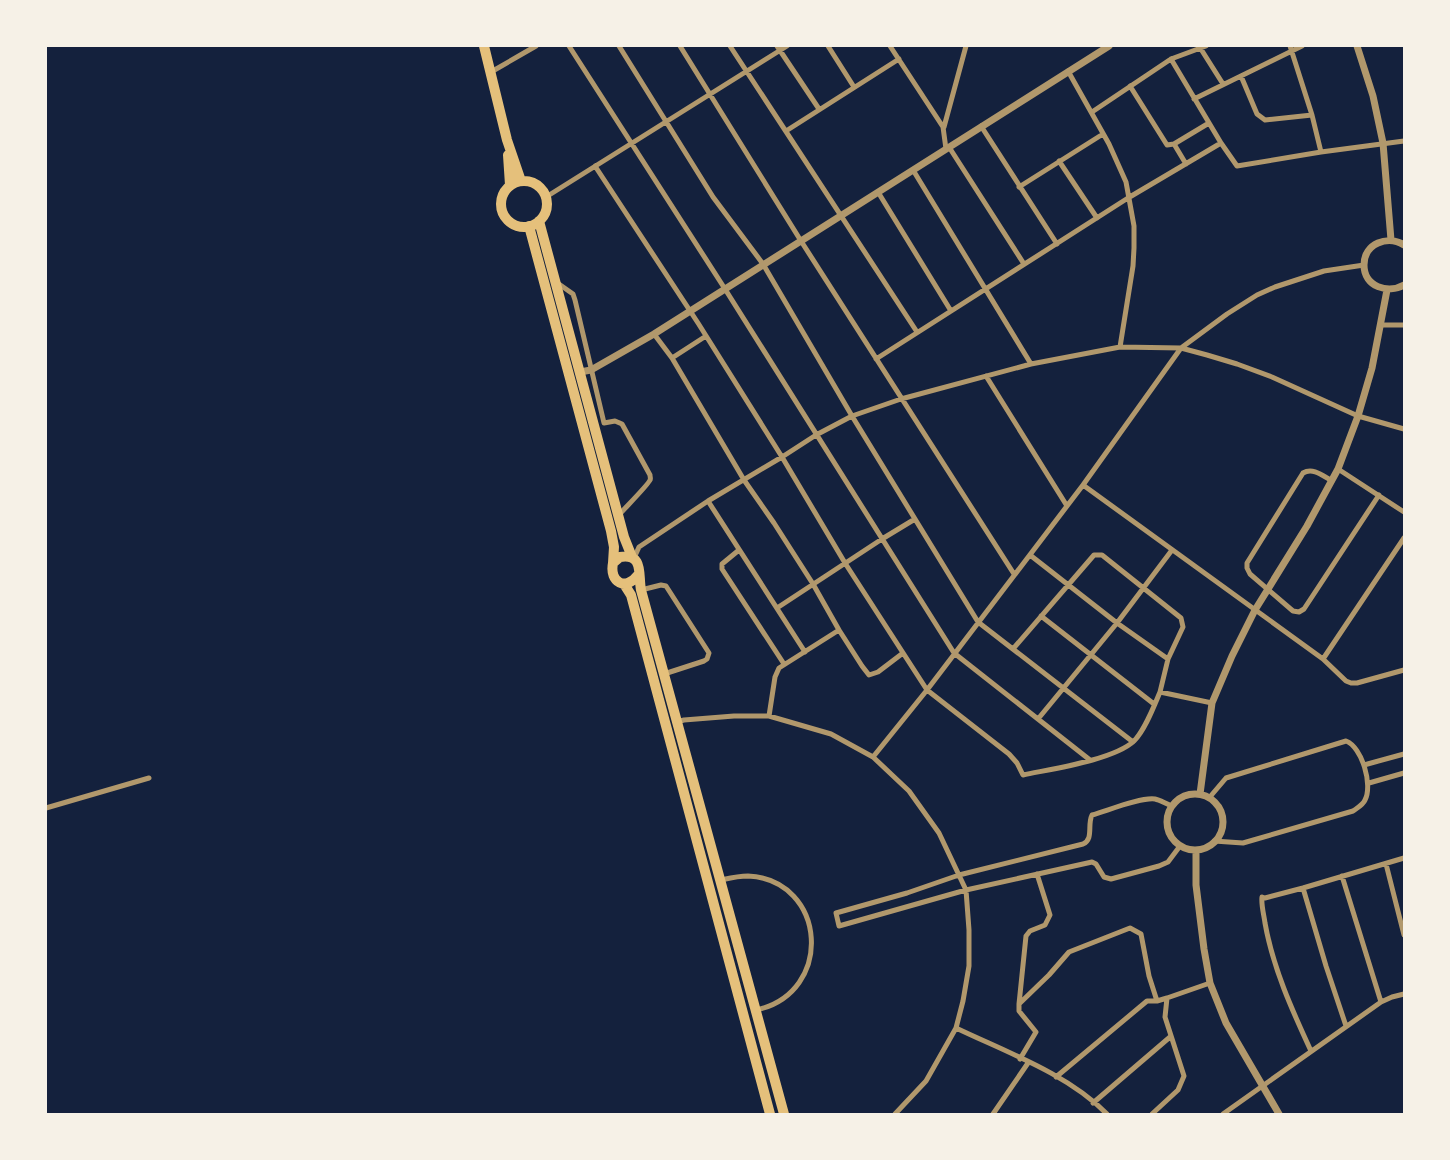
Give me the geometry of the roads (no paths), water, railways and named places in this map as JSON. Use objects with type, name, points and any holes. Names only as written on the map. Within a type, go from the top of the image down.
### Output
[{"type":"highway","points":[[484,46],[516,183]]},
{"type":"highway","points":[[516,183],[535,184],[546,197],[546,210],[540,221],[529,226],[517,226],[507,219],[501,208],[502,196],[516,183]]},
{"type":"highway","points":[[540,221],[555,282],[586,371],[618,516],[624,537],[639,567],[641,590],[663,674],[784,1115]]},
{"type":"highway","points":[[529,226],[611,531],[614,547],[611,573],[624,584],[631,595],[770,1115]]},
{"type":"highway","points":[[612,563],[620,557],[633,558]]},
{"type":"highway","points":[[624,584],[632,582],[638,575]]},
{"type":"street","points":[[491,72],[536,46]]},
{"type":"street","points":[[569,46],[954,653],[1090,760]]},
{"type":"street","points":[[619,46],[713,197],[763,264],[978,622],[1133,742]]},
{"type":"street","points":[[680,46],[1014,575]]},
{"type":"street","points":[[730,46],[917,332]]},
{"type":"street","points":[[546,197],[778,48],[786,46]]},
{"type":"street","points":[[828,46],[854,87]]},
{"type":"street","points":[[891,46],[943,127],[947,148],[1024,264]]},
{"type":"street","points":[[943,127],[966,46]]},
{"type":"street","points":[[618,516],[648,485],[651,478],[622,424],[615,421],[604,423],[586,371],[654,334],[1109,46]]},
{"type":"street","points":[[1194,99],[1291,48],[1302,46]]},
{"type":"street","points":[[1357,46],[1373,96],[1383,143],[1391,240]]},
{"type":"street","points":[[1091,112],[1171,59],[1202,47],[1223,84]]},
{"type":"street","points":[[778,48],[819,109]]},
{"type":"street","points":[[1291,48],[1321,152]]},
{"type":"street","points":[[786,131],[899,59]]},
{"type":"street","points":[[1171,59],[1237,166],[1405,141]]},
{"type":"street","points":[[1068,71],[1117,159],[1126,181],[1134,226],[1133,257],[1119,347]]},
{"type":"street","points":[[1241,76],[1257,114],[1265,120],[1312,115]]},
{"type":"street","points":[[1130,86],[1165,144],[1169,146],[1209,123]]},
{"type":"street","points":[[981,127],[1057,244]]},
{"type":"street","points":[[1019,187],[1103,134]]},
{"type":"street","points":[[876,359],[1128,198],[1221,143]]},
{"type":"street","points":[[1174,144],[1186,164]]},
{"type":"street","points":[[1059,161],[1097,218]]},
{"type":"street","points":[[595,166],[706,336],[845,563],[927,690],[1009,754],[1023,775],[1090,760],[1121,750],[1133,742],[1160,692],[1168,659],[1183,627],[1175,612],[1098,554],[1094,555],[1068,584],[1013,649]]},
{"type":"street","points":[[913,170],[1031,364]]},
{"type":"street","points":[[878,192],[951,311]]},
{"type":"street","points":[[1405,245],[1383,240],[1369,249],[1364,264],[1368,279],[1374,284],[1387,290],[1405,285]]},
{"type":"street","points":[[873,757],[1083,485],[1181,348],[1227,314],[1275,286],[1324,271],[1364,264]]},
{"type":"street","points":[[1200,794],[1212,704],[1255,610],[1307,526],[1338,469],[1372,368],[1387,290]]},
{"type":"street","points":[[1381,325],[1405,325]]},
{"type":"street","points":[[654,334],[672,358],[744,480],[869,675],[878,672],[903,653]]},
{"type":"street","points":[[672,358],[706,336]]},
{"type":"street","points":[[633,558],[639,547],[708,501],[852,416],[901,398],[1031,364],[1119,347],[1181,348],[1237,364],[1358,416],[1405,429]]},
{"type":"street","points":[[986,376],[1067,506]]},
{"type":"street","points":[[1338,469],[1405,512]]},
{"type":"street","points":[[1332,481],[1312,471],[1303,473],[1247,563],[1250,574],[1293,611],[1304,609],[1379,495]]},
{"type":"street","points":[[1083,485],[1323,659],[1351,683],[1405,670]]},
{"type":"street","points":[[708,501],[805,652]]},
{"type":"street","points":[[777,608],[915,519]]},
{"type":"street","points":[[1323,659],[1405,538]]},
{"type":"street","points":[[739,550],[722,564],[722,569],[784,664]]},
{"type":"street","points":[[1038,719],[1117,623],[1172,550]]},
{"type":"street","points":[[1030,555],[1168,659]]},
{"type":"street","points":[[641,590],[666,586],[709,653],[704,661],[663,674]]},
{"type":"street","points":[[1041,616],[1154,704]]},
{"type":"street","points":[[769,716],[779,668],[839,630]]},
{"type":"street","points":[[1160,692],[1212,704]]},
{"type":"street","points":[[676,722],[734,716],[769,716],[831,734],[873,757],[909,791],[939,833],[966,890],[969,966],[956,1028],[926,1080],[895,1115]]},
{"type":"street","points":[[1209,798],[1226,778],[1346,741],[1357,750],[1369,783],[1364,803],[1353,811],[1243,843],[1214,841]]},
{"type":"street","points":[[1364,765],[1405,754]]},
{"type":"street","points":[[1369,783],[1405,774]]},
{"type":"street","points":[[46,808],[149,778]]},
{"type":"street","points":[[1192,793],[1209,798],[1215,803],[1222,818],[1222,827],[1214,841],[1203,849],[1180,846],[1173,840],[1167,823],[1172,806],[1192,793]]},
{"type":"street","points":[[1172,806],[1151,799],[1092,815],[1087,843],[959,875],[836,913],[838,926],[966,890],[1094,862],[1104,877],[1111,879],[1168,862],[1180,846]]},
{"type":"street","points":[[1196,850],[1196,885],[1210,983],[1226,1023],[1279,1115]]},
{"type":"street","points":[[1311,1051],[1277,969],[1268,937],[1262,897],[1303,888],[1405,858]]},
{"type":"street","points":[[1386,864],[1405,935]]},
{"type":"street","points":[[1020,1059],[1036,1032],[1019,1011],[1026,936],[1030,931],[1045,925],[1050,915],[1037,874]]},
{"type":"street","points":[[720,880],[748,876],[779,885],[795,899],[810,926],[811,958],[803,978],[797,987],[780,1001],[756,1010]]},
{"type":"street","points":[[1342,876],[1381,1002]]},
{"type":"street","points":[[1303,888],[1346,1026]]},
{"type":"street","points":[[1395,898],[1405,895]]},
{"type":"street","points":[[1019,1004],[1069,952],[1130,928],[1141,934],[1157,1001]]},
{"type":"street","points":[[1056,1077],[1147,1001],[1157,1001],[1210,983]]},
{"type":"street","points":[[1228,1113],[1381,1002],[1405,994]]},
{"type":"street","points":[[1152,1115],[1178,1090],[1183,1081],[1182,1068],[1165,1017],[1167,998]]},
{"type":"street","points":[[956,1028],[1056,1077],[1093,1103],[1099,1112],[1107,1115]]},
{"type":"street","points":[[1093,1103],[1170,1037]]},
{"type":"street","points":[[993,1115],[1028,1063]]}]
